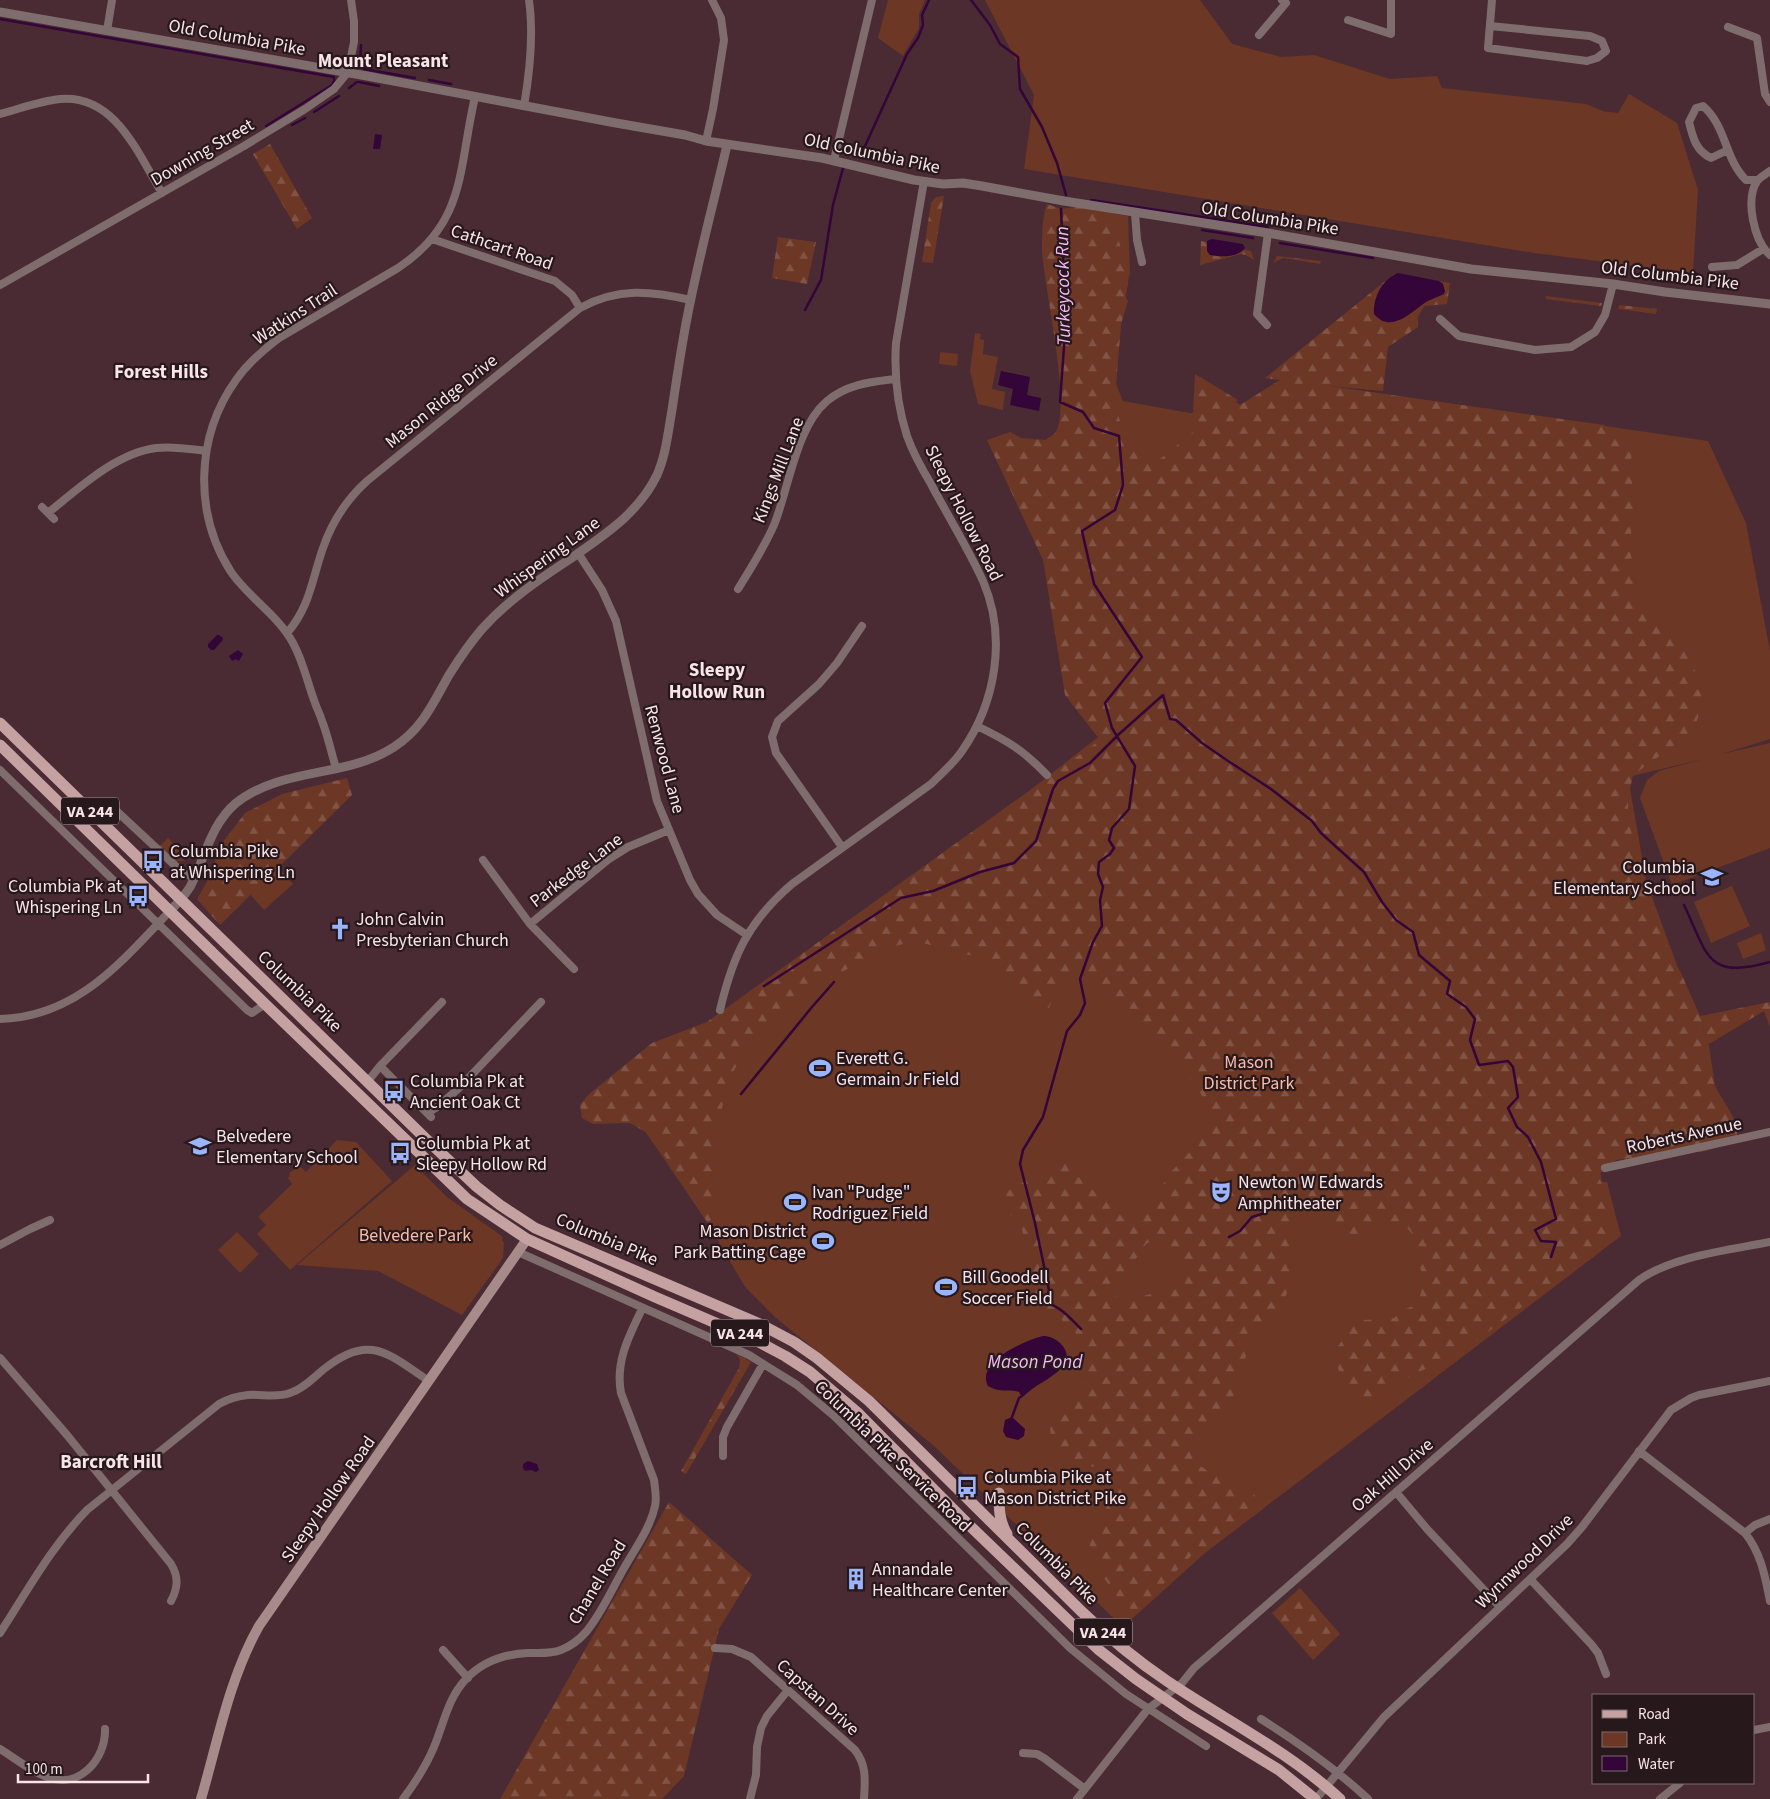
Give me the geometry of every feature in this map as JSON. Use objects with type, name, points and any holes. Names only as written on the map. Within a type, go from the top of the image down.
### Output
[{"type":"main road","name":"Columbia Pike","points":[[0,723],[426,1139],[500,1206],[535,1228],[760,1324],[794,1342],[841,1377],[869,1401],[1102,1631],[1132,1656],[1177,1688],[1295,1762],[1340,1799]]},
{"type":"main road","name":"Columbia Pike","points":[[0,745],[446,1180],[481,1210],[527,1239],[753,1339],[810,1372],[859,1414],[1070,1624],[1116,1664],[1195,1719],[1279,1770],[1315,1799]]},
{"type":"main road","points":[[527,1239],[535,1228]]},
{"type":"main road","name":"Sleepy Hollow Road","points":[[201,1799],[232,1687],[249,1644],[259,1626],[527,1239]]},
{"type":"main road","points":[[999,1493],[999,1515],[1003,1527],[1013,1544]]},
{"type":"street","points":[[107,31],[112,0]]},
{"type":"street","points":[[348,72],[354,42],[351,0]]},
{"type":"street","points":[[524,106],[530,64],[531,34],[528,0]]},
{"type":"street","points":[[706,142],[724,40],[721,18],[712,0]]},
{"type":"street","points":[[834,160],[872,0]]},
{"type":"street","points":[[1260,35],[1286,3],[1282,0]]},
{"type":"street","points":[[1348,20],[1391,34],[1391,0]]},
{"type":"street","points":[[1490,26],[1590,36],[1602,41],[1606,51],[1598,58],[1587,61],[1488,48],[1492,0]]},
{"type":"street","name":"Old Columbia Pike","points":[[0,12],[348,72],[685,135],[706,142],[834,160],[884,174],[924,181],[982,186],[1268,233],[1471,269],[1613,284],[1770,304]]},
{"type":"street","points":[[1728,27],[1757,38],[1765,94],[1770,102]]},
{"type":"street","name":"Downing Street","points":[[0,285],[305,109],[334,89],[348,72]]},
{"type":"street","name":"Watkins Trail","points":[[336,768],[300,659],[287,633],[243,587],[222,557],[209,522],[206,506],[204,471],[206,451],[212,427],[227,393],[250,362],[279,338],[404,264],[424,249],[432,239],[442,225],[456,198],[475,97]]},
{"type":"street","points":[[0,114],[58,99],[93,103],[110,116],[123,130],[162,193]]},
{"type":"street","points":[[1728,150],[1711,158],[1702,154],[1697,146],[1689,122],[1696,108],[1703,106],[1712,114],[1722,132],[1728,150],[1730,158],[1740,174],[1746,180],[1758,180]]},
{"type":"street","name":"Whispering Lane","points":[[0,1019],[46,1012],[80,996],[110,971],[181,900],[194,878],[214,830],[223,817],[245,797],[270,785],[336,768],[380,754],[394,747],[408,736],[429,713],[465,650],[485,626],[522,592],[615,527],[641,502],[658,474],[666,445],[685,328],[727,144]]},
{"type":"street","points":[[1770,171],[1758,180],[1752,197],[1755,229],[1764,249],[1770,255]]},
{"type":"street","name":"Sleepy Hollow Road","points":[[747,935],[775,898],[842,847],[931,784],[949,767],[977,726],[990,691],[994,672],[996,637],[989,599],[974,564],[908,439],[901,417],[895,379],[896,343],[924,181]]},
{"type":"street","points":[[1135,212],[1136,240],[1142,262]]},
{"type":"street","points":[[1267,325],[1256,314],[1268,233]]},
{"type":"street","name":"Cathcart Road","points":[[432,239],[555,281],[572,295],[580,308]]},
{"type":"street","points":[[1712,267],[1737,265],[1764,249]]},
{"type":"street","points":[[1440,319],[1459,336],[1535,350],[1571,347],[1594,332],[1605,315],[1613,284]]},
{"type":"street","name":"Mason Ridge Drive","points":[[287,633],[305,608],[330,531],[347,502],[359,489],[580,308],[600,298],[629,293],[662,293],[691,300]]},
{"type":"street","name":"Kings Mill Lane","points":[[738,589],[770,533],[785,494],[804,434],[818,410],[838,393],[852,386],[895,379]]},
{"type":"street","points":[[42,507],[51,516],[111,465],[125,457],[155,448],[187,448],[206,451]]},
{"type":"street","name":"Renwood Lane","points":[[578,553],[602,590],[616,621],[650,778],[657,801],[690,880],[698,894],[717,915],[747,935]]},
{"type":"street","points":[[842,847],[776,753],[772,737],[778,721],[819,684],[837,663],[862,626]]},
{"type":"street","points":[[977,726],[1017,748],[1047,775]]},
{"type":"street","points":[[0,770],[247,1010],[252,1013],[265,1004]]},
{"type":"street","points":[[109,804],[182,872],[194,878]]},
{"type":"street","name":"Parkedge Lane","points":[[530,924],[609,859],[628,847],[669,830]]},
{"type":"street","points":[[483,860],[530,924],[574,969]]},
{"type":"street","points":[[720,1010],[730,970],[747,935]]},
{"type":"street","points":[[368,1081],[442,1002]]},
{"type":"street","points":[[380,1066],[430,1115],[460,1088],[541,1002]]},
{"type":"street","name":"Roberts Avenue","points":[[1605,1168],[1770,1132]]},
{"type":"street","points":[[0,1245],[50,1220]]},
{"type":"street","name":"Oak Hill Drive","points":[[1077,1799],[1148,1709],[1177,1688],[1194,1668],[1639,1280],[1650,1272],[1670,1263],[1770,1242]]},
{"type":"street","name":"Columbia Pike Service Road","points":[[518,1252],[749,1355],[797,1385],[834,1416],[1070,1648],[1103,1676],[1148,1709],[1206,1746]]},
{"type":"street","name":"Chanel Road","points":[[403,1799],[428,1760],[451,1700],[457,1690],[468,1678],[493,1661],[519,1653],[554,1652],[572,1644],[581,1637],[602,1608],[644,1533],[652,1516],[656,1493],[654,1480],[621,1393],[619,1382],[622,1356],[642,1308]]},
{"type":"street","points":[[0,1633],[60,1540],[88,1510],[219,1404],[239,1396],[266,1396],[291,1393],[340,1357],[354,1351],[372,1350],[382,1352],[429,1381]]},
{"type":"street","points":[[0,1358],[67,1435],[175,1571],[177,1586],[171,1601]]},
{"type":"street","points":[[723,1456],[727,1427],[763,1364]]},
{"type":"street","name":"Wynnwood Drive","points":[[1315,1799],[1384,1717],[1567,1544],[1671,1410],[1699,1395],[1770,1381]]},
{"type":"street","points":[[1639,1451],[1745,1533],[1761,1560],[1770,1601]]},
{"type":"street","points":[[1396,1492],[1427,1529],[1500,1607]]},
{"type":"street","points":[[1745,1533],[1755,1525],[1770,1519]]},
{"type":"street","points":[[1530,1579],[1591,1644],[1603,1663],[1606,1674]]},
{"type":"street","points":[[0,1615],[8,1620]]},
{"type":"street","name":"Capstan Drive","points":[[715,1648],[732,1649],[747,1654],[855,1750],[861,1757],[866,1775],[864,1799]]},
{"type":"street","points":[[443,1650],[468,1678]]},
{"type":"street","points":[[750,1799],[756,1775],[756,1747],[761,1728],[767,1716],[788,1690]]},
{"type":"street","points":[[1261,1719],[1296,1741],[1338,1772],[1368,1799]]},
{"type":"street","points":[[1755,1730],[1770,1727]]},
{"type":"street","points":[[0,1749],[49,1778],[67,1779],[86,1772],[93,1766],[103,1747],[105,1729]]},
{"type":"street","points":[[1024,1753],[1037,1754],[1044,1758],[1085,1789]]},
{"type":"street","points":[[1660,1799],[1679,1784]]},
{"type":"green space","points":[[888,0],[925,0],[919,14],[919,28],[903,56],[878,38]]},
{"type":"green space","points":[[985,0],[1200,0],[1232,44],[1281,57],[1314,55],[1390,79],[1437,76],[1442,88],[1586,104],[1603,111],[1618,113],[1629,94],[1677,123],[1698,190],[1693,273],[1534,253],[1024,169],[1034,95]]},
{"type":"green space","points":[[270,144],[312,218],[297,229],[253,154]]},
{"type":"green space","points":[[944,196],[933,263],[922,262],[931,203],[936,197]]},
{"type":"green space","name":"Mason District Park","points":[[1047,204],[1061,209],[1077,207],[1089,209],[1110,223],[1115,230],[1127,265],[1128,284],[1125,296],[1128,301],[1121,324],[1116,384],[1110,387],[1123,431],[1142,461],[1154,464],[1192,433],[1195,374],[1238,400],[1236,402],[1240,405],[1280,380],[1265,378],[1394,274],[1450,283],[1447,304],[1424,306],[1418,317],[1418,327],[1388,347],[1383,391],[1319,385],[1604,425],[1631,449],[1633,509],[1630,548],[1638,597],[1642,608],[1661,620],[1665,628],[1685,640],[1704,699],[1693,732],[1633,775],[1628,798],[1628,810],[1634,849],[1654,912],[1673,961],[1680,971],[1700,1016],[1770,1002],[1770,1027],[1764,1011],[1709,1044],[1701,1022],[1714,1083],[1733,1116],[1737,1139],[1702,1152],[1677,1152],[1616,1160],[1597,1176],[1606,1195],[1612,1231],[1557,1281],[1469,1346],[1398,1383],[1369,1413],[1351,1394],[1339,1371],[1335,1359],[1338,1346],[1353,1326],[1364,1320],[1394,1318],[1403,1310],[1413,1306],[1420,1296],[1424,1283],[1412,1234],[1404,1224],[1397,1224],[1376,1228],[1350,1238],[1338,1234],[1310,1208],[1298,1218],[1294,1228],[1293,1278],[1279,1313],[1252,1337],[1233,1396],[1196,1443],[1192,1460],[1219,1477],[1250,1487],[1261,1507],[1233,1531],[1192,1555],[1140,1608],[1129,1615],[1090,1557],[1090,1544],[1106,1510],[1108,1482],[1105,1470],[1066,1459],[1051,1439],[1050,1426],[1075,1399],[1086,1376],[1080,1344],[1075,1332],[1061,1319],[1029,1308],[1022,1298],[1029,1251],[1021,1227],[1006,1210],[1000,1195],[1075,1156],[1074,1173],[1127,1221],[1141,1219],[1171,1172],[1216,1123],[1216,1114],[1207,1106],[1198,1088],[1159,1041],[1126,1013],[1092,989],[1074,971],[1061,974],[1049,1008],[1036,1006],[1008,979],[977,957],[915,941],[891,947],[814,986],[767,1026],[750,1044],[731,1075],[715,1134],[716,1217],[707,1222],[652,1136],[630,1123],[593,1124],[582,1118],[580,1105],[588,1095],[652,1043],[707,1022],[1100,740],[1065,695],[1043,560],[987,440],[1010,432],[1021,438],[1046,440],[1055,433],[1060,420],[1059,373],[1042,249]],"holes":[[[1159,1236],[1186,1273],[1161,1291],[1126,1301],[1115,1295],[1107,1286],[1120,1276],[1139,1255],[1146,1244]]]},
{"type":"green space","name":"Mason District Park","points":[[1089,209],[1128,216],[1130,271],[1121,324],[1116,384],[1123,401],[1190,413],[1240,405],[1282,379],[1708,441],[1746,523],[1770,651],[1770,739],[1722,754],[1770,743],[1770,848],[1672,885],[1640,798],[1647,780],[1659,771],[1703,759],[1628,777],[1646,880],[1679,971],[1708,1039],[1720,1119],[1597,1155],[1602,1182],[1607,1182],[1621,1236],[1205,1553],[1123,1627],[934,1446],[776,1318],[745,1287],[707,1222],[632,1112],[903,890],[1121,719],[1060,574]]},
{"type":"green space","points":[[778,237],[816,242],[807,284],[772,278]]},
{"type":"green space","points":[[1201,241],[1251,251],[1254,260],[1241,254],[1200,265]]},
{"type":"green space","points":[[1277,256],[1321,261],[1320,264],[1283,258],[1273,263]]},
{"type":"green space","points":[[1546,296],[1602,303],[1601,306],[1546,299]]},
{"type":"green space","points":[[1619,305],[1657,309],[1656,314],[1618,309]]},
{"type":"green space","points":[[975,333],[981,334],[980,339],[984,340],[983,354],[998,357],[992,389],[1005,392],[1003,410],[978,404],[970,371]]},
{"type":"green space","points":[[940,352],[958,354],[957,366],[939,364]]},
{"type":"green space","points":[[347,778],[352,795],[220,925],[197,899],[209,878],[220,846],[245,813],[282,794]]},
{"type":"green space","points":[[168,838],[177,847],[190,852],[183,861],[175,861],[159,847]]},
{"type":"green space","points":[[269,857],[293,884],[264,910],[240,883]]},
{"type":"green space","points":[[1732,886],[1750,926],[1711,943],[1694,902]]},
{"type":"green space","points":[[1761,933],[1766,950],[1743,959],[1737,943]]},
{"type":"green space","points":[[337,1140],[356,1142],[392,1181],[290,1270],[257,1234],[266,1225],[258,1217],[292,1184],[288,1178],[290,1176],[289,1173],[300,1166],[306,1172]]},
{"type":"green space","name":"Belvedere Park","points":[[415,1165],[447,1197],[503,1237],[503,1258],[462,1315],[378,1271],[297,1265]]},
{"type":"green space","points":[[237,1232],[259,1254],[240,1273],[218,1250]]},
{"type":"green space","points":[[736,1353],[751,1362],[686,1474],[681,1471],[739,1368],[740,1360]]},
{"type":"green space","points":[[669,1502],[752,1575],[719,1629],[684,1776],[662,1799],[500,1799]]},
{"type":"green space","points":[[1300,1588],[1340,1634],[1313,1660],[1272,1613]]},
{"type":"water","points":[[375,134],[382,135],[380,149],[373,149]]},
{"type":"water","points":[[1212,239],[1243,244],[1245,248],[1234,255],[1210,255],[1207,251],[1207,241]]},
{"type":"water","points":[[1398,273],[1439,281],[1443,284],[1444,294],[1426,302],[1400,320],[1387,322],[1380,320],[1374,314],[1377,296],[1383,284]]},
{"type":"water","points":[[1001,371],[1030,377],[1027,395],[1041,398],[1039,411],[1010,405],[1013,389],[998,385]]},
{"type":"water","points":[[217,635],[223,638],[222,641],[214,650],[211,650],[208,644]]},
{"type":"water","points":[[238,650],[243,654],[239,661],[236,659],[232,661],[229,656]]},
{"type":"water","name":"Mason Pond","points":[[1043,1336],[1057,1340],[1064,1347],[1067,1361],[1058,1372],[1024,1396],[1021,1396],[1019,1392],[997,1390],[988,1386],[986,1377],[995,1361],[1015,1347]]},
{"type":"water","points":[[1012,1417],[1025,1429],[1024,1436],[1018,1440],[1006,1437],[1003,1431],[1005,1420]]},
{"type":"water","points":[[528,1461],[537,1464],[539,1470],[536,1472],[531,1470],[525,1471],[523,1464]]},
{"type":"waterway","name":"Turkeycock Run","points":[[844,153],[848,153],[851,149],[860,150],[865,146],[907,54],[918,38],[923,25],[922,15],[929,0]]},
{"type":"waterway","name":"Turkeycock Run","points":[[971,0],[990,25],[1000,44],[1018,57],[1020,89],[1042,127],[1057,163],[1066,195]]},
{"type":"waterway","points":[[0,19],[334,77],[332,85],[266,126]]},
{"type":"waterway","points":[[361,45],[360,64],[364,69],[415,78]]},
{"type":"waterway","points":[[429,80],[451,84]]},
{"type":"waterway","points":[[349,88],[357,82]]},
{"type":"waterway","points":[[359,82],[379,86]]},
{"type":"waterway","points":[[314,112],[339,96]]},
{"type":"waterway","points":[[292,125],[305,118]]},
{"type":"waterway","name":"Turkeycock Run","points":[[805,310],[821,280],[833,205],[843,168]]},
{"type":"waterway","points":[[1091,200],[1268,227]]},
{"type":"waterway","name":"Turkeycock Run","points":[[1061,209],[1066,319],[1060,402],[1083,412],[1094,428],[1119,436],[1123,485],[1115,510],[1082,531],[1094,584],[1142,657],[1105,703],[1112,728],[1135,766],[1129,809],[1112,828],[1109,840],[1114,848],[1110,854],[1099,862],[1098,874],[1103,887],[1100,900],[1102,926],[1093,942],[1080,979],[1085,1003],[1080,1015],[1067,1031],[1043,1117],[1023,1150],[1020,1164],[1049,1290],[1047,1303],[1061,1310],[1081,1329]]},
{"type":"waterway","points":[[1202,230],[1253,238]]},
{"type":"waterway","points":[[1280,243],[1373,258]]},
{"type":"waterway","points":[[1689,275],[1698,274]]},
{"type":"waterway","points":[[764,986],[901,898],[933,891],[980,872],[1014,863],[1036,841],[1053,789],[1058,781],[1090,763],[1163,695],[1170,719],[1176,720],[1202,743],[1271,789],[1312,821],[1321,833],[1364,872],[1382,902],[1396,920],[1413,932],[1419,955],[1450,981],[1447,994],[1466,1007],[1475,1019],[1470,1040],[1479,1065],[1508,1061],[1513,1067],[1518,1097],[1508,1108],[1517,1127],[1528,1137],[1541,1162],[1556,1219],[1535,1230],[1541,1241],[1556,1242],[1551,1257]]},
{"type":"waterway","points":[[1684,905],[1705,950],[1712,959],[1721,965],[1733,968],[1749,967],[1770,962]]},
{"type":"waterway","points":[[741,1094],[834,982]]},
{"type":"waterway","points":[[1229,1237],[1240,1231],[1252,1217],[1273,1209]]},
{"type":"waterway","points":[[1012,1417],[1019,1398],[1022,1396]]},
{"type":"place","name":"Columbia Pike at Whispering Ln","points":[[153,861]]},
{"type":"place","name":"Columbia Elementary School","points":[[1712,877]]},
{"type":"place","name":"Columbia Pk at Whispering Ln","points":[[138,896]]},
{"type":"place","name":"John Calvin Presbyterian Church","points":[[340,929]]},
{"type":"place","name":"Everett G. Germain Jr Field","points":[[820,1068]]},
{"type":"place","name":"Columbia Pk at Ancient Oak Ct","points":[[394,1091]]},
{"type":"place","name":"Belvedere Elementary School","points":[[200,1146]]},
{"type":"place","name":"Columbia Pk at Sleepy Hollow Rd","points":[[400,1153]]},
{"type":"place","name":"Newton W Edwards Amphitheater","points":[[1221,1192]]},
{"type":"place","name":"Ivan \"Pudge\" Rodriguez Field","points":[[795,1202]]},
{"type":"place","name":"Mason District Park Batting Cage","points":[[823,1241]]},
{"type":"place","name":"Bill Goodell Soccer Field","points":[[946,1287]]},
{"type":"place","name":"Columbia Pike at Mason District Pike","points":[[967,1487]]},
{"type":"place","name":"Annandale Healthcare Center","points":[[856,1579]]},
{"type":"district","name":"Mount Pleasant","points":[[383,60]]},
{"type":"district","name":"Forest Hills","points":[[161,371]]},
{"type":"district","name":"Sleepy Hollow Run","points":[[717,680]]},
{"type":"district","name":"Barcroft Hill","points":[[111,1461]]}]
